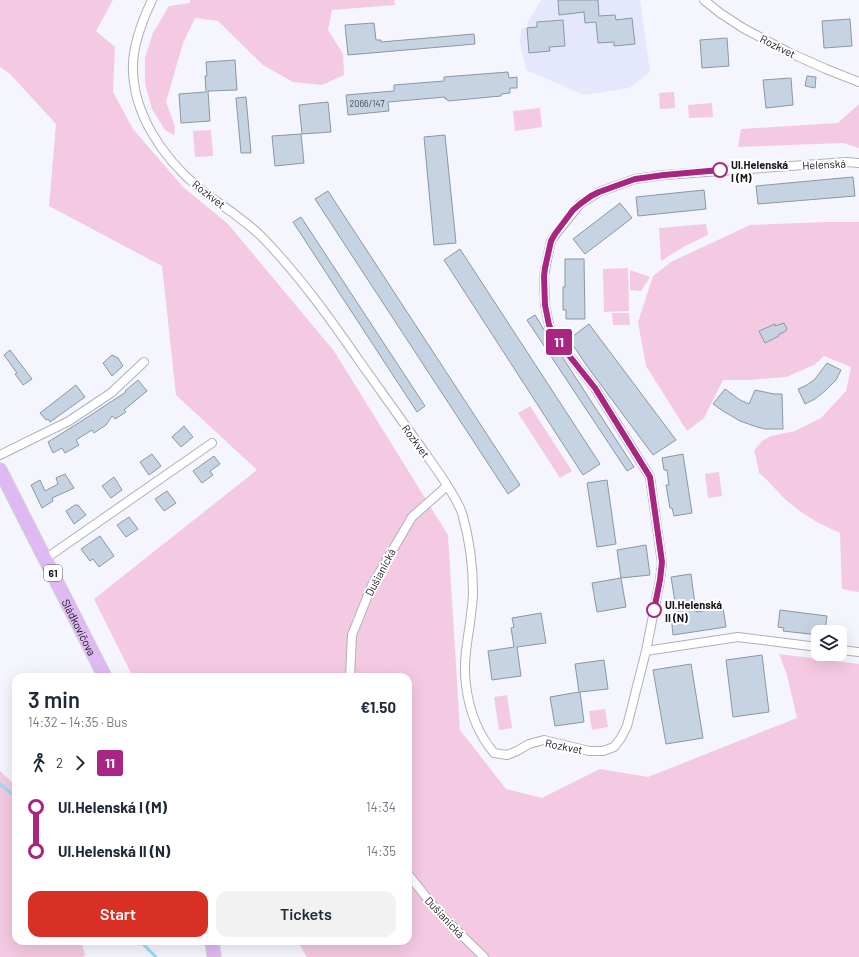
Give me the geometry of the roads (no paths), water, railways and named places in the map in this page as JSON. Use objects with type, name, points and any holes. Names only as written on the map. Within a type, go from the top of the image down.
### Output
[{"type":"main road","name":"Sládkovičova","points":[[0,470],[103,673]]},
{"type":"main road","points":[[212,945],[214,957]]},
{"type":"street","name":"Rozkvet","points":[[152,0],[135,44],[133,79],[142,113],[160,148],[178,169],[199,188],[241,219],[261,237],[299,279],[338,330],[448,486],[461,511],[468,536],[473,592],[466,656],[465,684],[472,712],[484,740],[494,753],[507,755],[529,744],[544,740],[589,751],[603,750],[614,747],[621,738],[627,726],[642,664]]},
{"type":"street","name":"Rozkvet","points":[[704,0],[738,25],[788,52],[859,82]]},
{"type":"street","name":"Helenská","points":[[642,664],[646,651],[662,562],[650,477],[595,388],[555,338],[549,325],[545,305],[544,276],[551,241],[580,204],[599,192],[635,179],[664,175],[757,168],[848,162],[859,164]]},
{"type":"street","points":[[0,455],[69,420],[111,394],[144,362]]},
{"type":"street","points":[[45,558],[212,443]]},
{"type":"street","name":"Dušianická","points":[[350,673],[352,635],[372,585],[412,517],[448,486]]},
{"type":"street","points":[[646,651],[738,637],[811,646]]},
{"type":"street","points":[[847,651],[859,652]]},
{"type":"street","name":"Dušianická","points":[[412,879],[438,912],[484,957]]},
{"type":"waterway","points":[[0,784],[12,794]]},
{"type":"waterway","points":[[144,945],[156,957]]},
{"type":"place","name":"Ul.Helenská I (M)","points":[[720,170]]},
{"type":"place","name":"Ul.Helenská II (N)","points":[[654,610]]}]
